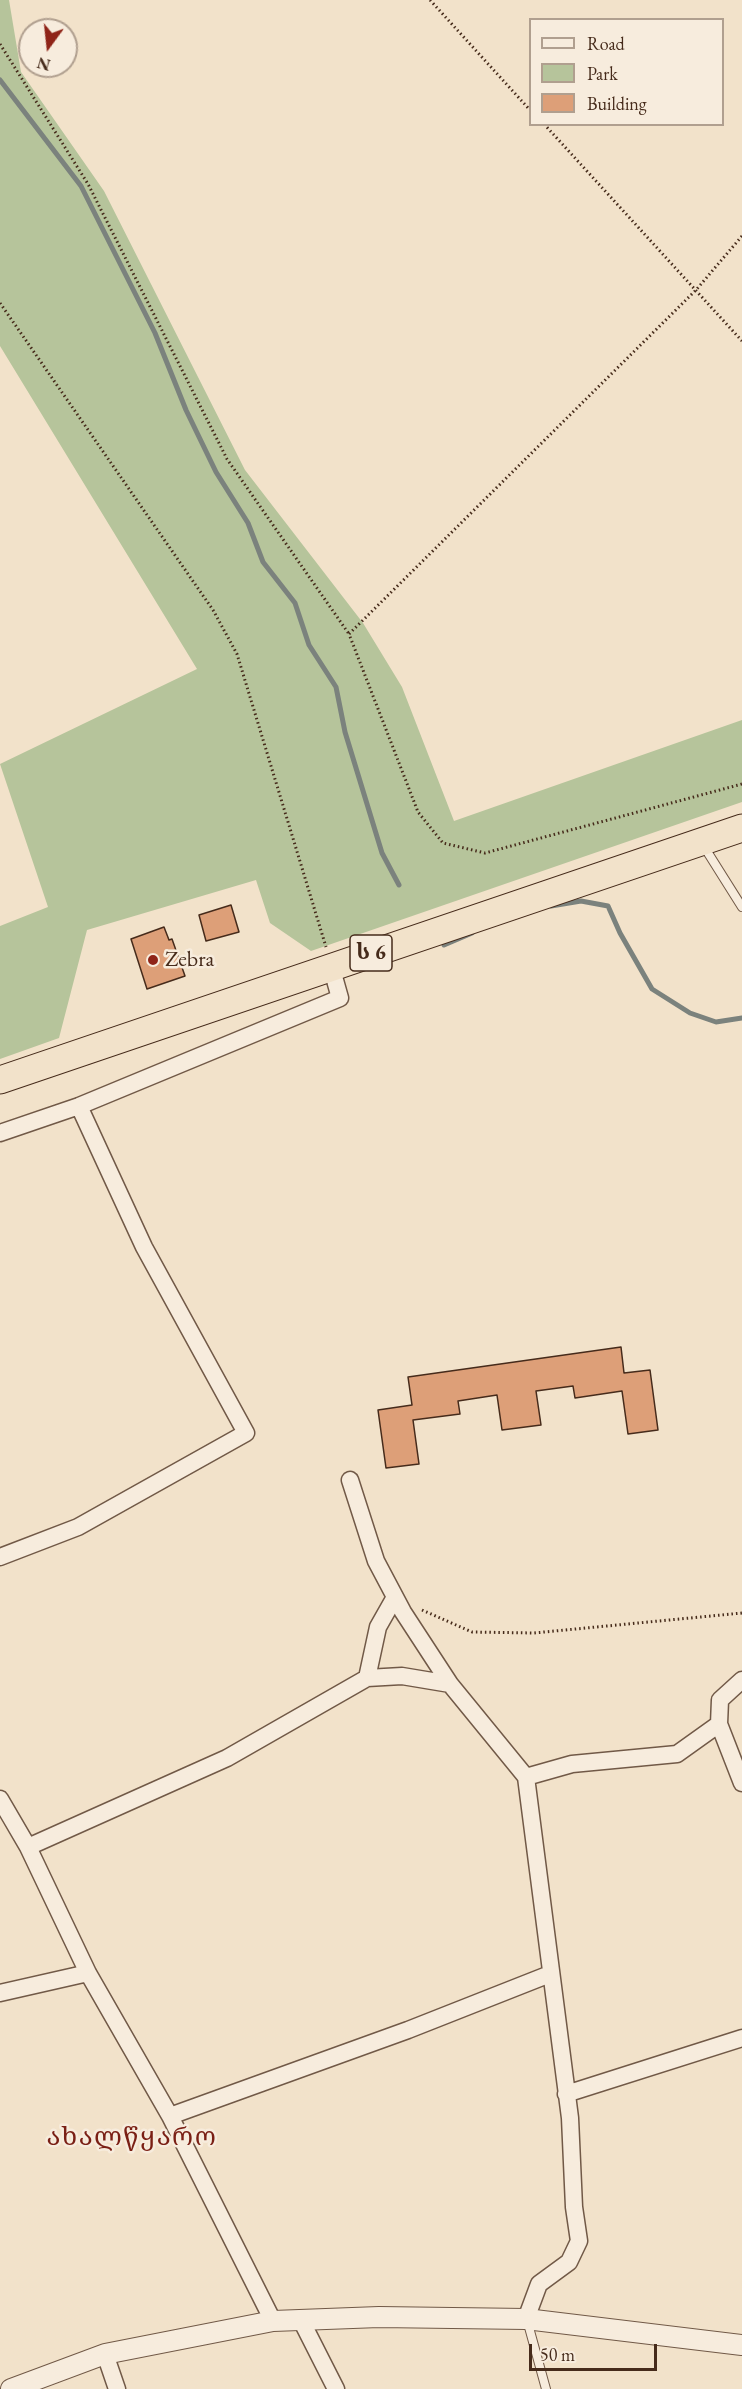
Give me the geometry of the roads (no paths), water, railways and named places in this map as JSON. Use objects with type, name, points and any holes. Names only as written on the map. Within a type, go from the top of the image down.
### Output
[{"type":"highway","name":"ს 6","points":[[0,1080],[742,828]]},
{"type":"street","points":[[0,1133],[79,1106],[340,998],[332,966]]},
{"type":"street","points":[[0,1557],[78,1527],[246,1433],[144,1246],[79,1106]]},
{"type":"street","points":[[350,1480],[376,1561],[395,1597],[450,1684],[526,1777],[566,2094],[579,2241],[569,2262],[539,2284],[526,2319]]},
{"type":"street","points":[[367,1678],[378,1627],[395,1597]]},
{"type":"street","points":[[28,1847],[227,1758],[367,1678],[402,1676],[450,1684]]},
{"type":"street","points":[[742,1680],[720,1700],[719,1724],[742,1783]]},
{"type":"street","points":[[526,1777],[572,1764],[676,1754],[719,1724]]},
{"type":"street","points":[[0,1799],[28,1847],[88,1973],[170,2116],[273,2321]]},
{"type":"street","points":[[0,1993],[88,1973]]},
{"type":"street","points":[[170,2116],[408,2030],[550,1974]]},
{"type":"street","points":[[566,2094],[742,2038]]},
{"type":"street","points":[[11,2389],[105,2354],[273,2321],[302,2322],[379,2317],[526,2319],[742,2345]]},
{"type":"street","points":[[302,2322],[336,2389]]},
{"type":"street","points":[[105,2354],[117,2389]]},
{"type":"lane","points":[[701,842],[742,907]]},
{"type":"lane","points":[[526,2319],[546,2389]]},
{"type":"waterway","points":[[0,80],[81,186],[155,333],[186,410],[216,472],[248,523],[263,562],[295,603],[309,645],[336,687],[345,732],[382,853],[399,885]]},
{"type":"waterway","points":[[551,906],[581,901],[608,906],[620,933],[652,989],[690,1013],[716,1022],[742,1018]]},
{"type":"waterway","points":[[444,945],[472,933]]},
{"type":"place","name":"Zebra","points":[[153,960]]},
{"type":"district","name":"ახალწყარო","points":[[132,2138]]}]
